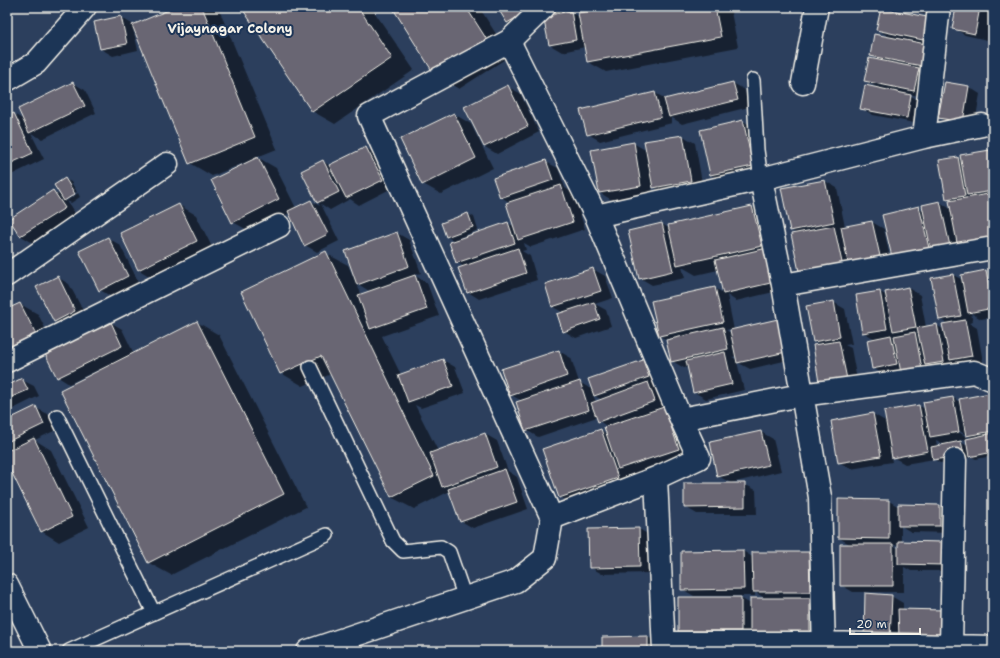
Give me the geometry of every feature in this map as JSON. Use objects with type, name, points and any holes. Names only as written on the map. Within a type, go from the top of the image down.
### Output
[{"type":"street","points":[[7,80],[36,63],[85,7]]},
{"type":"street","points":[[308,651],[516,581],[545,558],[552,518],[369,116],[509,42],[544,7]]},
{"type":"street","points":[[803,83],[817,7]]},
{"type":"street","points":[[924,137],[938,7]]},
{"type":"street","points":[[509,42],[596,216],[681,420],[699,458],[656,478],[552,518]]},
{"type":"street","points":[[596,216],[761,179],[924,137],[982,125]]},
{"type":"street","points":[[7,275],[166,164]]},
{"type":"street","points":[[761,179],[782,285],[820,497],[824,647]]},
{"type":"street","points":[[7,361],[279,226]]},
{"type":"street","points":[[782,285],[993,248]]},
{"type":"street","points":[[681,420],[801,395],[974,372],[991,379]]},
{"type":"street","points":[[951,645],[955,460]]},
{"type":"street","points":[[656,478],[664,647],[951,645],[993,647]]},
{"type":"street","points":[[7,585],[40,651]]},
{"type":"lane","points":[[753,80],[757,150],[761,179]]},
{"type":"lane","points":[[310,367],[393,541],[403,551],[441,547],[449,552],[465,598]]},
{"type":"lane","points":[[57,416],[154,613]]},
{"type":"lane","points":[[69,651],[327,535]]},
{"type":"building","points":[[176,7],[202,7],[255,137],[189,164],[132,25]]},
{"type":"building","points":[[241,7],[358,7],[392,58],[312,112]]},
{"type":"building","points":[[392,7],[466,7],[489,43],[436,77]]},
{"type":"building","points":[[497,7],[535,7],[507,23]]},
{"type":"building","points":[[610,7],[715,7],[721,37],[587,62],[578,13]]},
{"type":"building","points":[[907,7],[927,7],[926,11]]},
{"type":"building","points":[[956,7],[980,7],[975,34],[952,29]]},
{"type":"building","points":[[881,8],[927,17],[923,40],[876,30]]},
{"type":"building","points":[[571,11],[576,40],[549,45],[543,16]]},
{"type":"building","points":[[121,16],[127,44],[100,49],[94,22]]},
{"type":"building","points":[[874,34],[926,44],[922,66],[870,56]]},
{"type":"building","points":[[869,58],[919,68],[914,91],[864,81]]},
{"type":"building","points":[[73,82],[85,106],[29,133],[18,109]]},
{"type":"building","points":[[733,82],[738,100],[669,117],[664,99]]},
{"type":"building","points":[[945,82],[969,86],[963,122],[938,118]]},
{"type":"building","points":[[508,85],[528,126],[484,147],[464,107]]},
{"type":"building","points":[[865,85],[911,95],[907,118],[860,109]]},
{"type":"building","points":[[655,92],[661,117],[587,135],[580,110]]},
{"type":"building","points":[[14,113],[33,153],[7,165],[7,116]]},
{"type":"building","points":[[454,113],[476,158],[422,185],[400,139]]},
{"type":"building","points":[[743,120],[753,166],[710,175],[700,130]]},
{"type":"building","points":[[683,135],[691,181],[653,188],[644,141]]},
{"type":"building","points":[[634,142],[641,186],[599,193],[591,150]]},
{"type":"building","points":[[366,147],[383,180],[346,198],[329,165]]},
{"type":"building","points":[[990,150],[993,169],[993,191],[967,195],[960,155]]},
{"type":"building","points":[[258,157],[279,199],[232,223],[211,180]]},
{"type":"building","points":[[958,157],[965,196],[946,199],[939,160]]},
{"type":"building","points":[[323,160],[339,192],[317,203],[301,171]]},
{"type":"building","points":[[546,160],[553,180],[500,198],[493,178]]},
{"type":"building","points":[[65,178],[75,194],[64,201],[54,185]]},
{"type":"building","points":[[825,180],[834,222],[790,231],[781,188]]},
{"type":"building","points":[[561,185],[573,222],[518,240],[506,203]]},
{"type":"building","points":[[53,190],[65,208],[20,236],[9,219]]},
{"type":"building","points":[[988,194],[993,220],[993,241],[958,248],[949,201]]},
{"type":"building","points":[[311,200],[328,234],[304,246],[288,211]]},
{"type":"building","points":[[940,201],[950,246],[931,250],[922,205]]},
{"type":"building","points":[[179,204],[197,241],[138,270],[120,233]]},
{"type":"building","points":[[752,206],[762,246],[677,265],[668,225]]},
{"type":"building","points":[[919,206],[929,248],[892,257],[882,215]]},
{"type":"building","points":[[468,213],[473,227],[446,237],[441,223]]},
{"type":"building","points":[[872,221],[880,256],[848,263],[841,227]]},
{"type":"building","points":[[508,222],[515,243],[456,263],[449,242]]},
{"type":"building","points":[[662,223],[673,271],[639,279],[628,231]]},
{"type":"building","points":[[834,226],[843,267],[800,276],[791,234]]},
{"type":"building","points":[[397,232],[409,266],[357,285],[345,251]]},
{"type":"building","points":[[108,237],[128,276],[99,291],[79,251]]},
{"type":"building","points":[[518,248],[526,273],[467,293],[458,268]]},
{"type":"building","points":[[767,248],[775,282],[723,294],[715,260]]},
{"type":"building","points":[[326,251],[434,476],[391,497],[321,356],[280,374],[241,292]]},
{"type":"building","points":[[593,268],[601,291],[552,307],[545,284]]},
{"type":"building","points":[[986,270],[993,308],[968,313],[961,275]]},
{"type":"building","points":[[953,274],[961,316],[939,320],[931,278]]},
{"type":"building","points":[[415,275],[427,309],[370,329],[358,295]]},
{"type":"building","points":[[58,276],[75,311],[54,322],[36,287]]},
{"type":"building","points":[[715,287],[723,322],[659,336],[651,301]]},
{"type":"building","points":[[908,287],[916,327],[893,331],[885,292]]},
{"type":"building","points":[[880,291],[887,329],[862,333],[856,295]]},
{"type":"building","points":[[834,301],[840,337],[813,342],[806,306]]},
{"type":"building","points":[[594,302],[600,319],[563,332],[557,314]]},
{"type":"building","points":[[20,303],[38,338],[7,354],[7,309]]},
{"type":"building","points":[[778,319],[786,352],[737,363],[730,330]]},
{"type":"building","points":[[110,320],[122,346],[57,378],[44,352]]},
{"type":"building","points":[[965,320],[972,356],[950,360],[942,324]]},
{"type":"building","points":[[197,321],[284,494],[148,563],[60,390]]},
{"type":"building","points":[[937,324],[944,362],[925,365],[917,328]]},
{"type":"building","points":[[723,327],[728,349],[671,362],[666,340]]},
{"type":"building","points":[[915,332],[922,369],[901,373],[894,336]]},
{"type":"building","points":[[891,335],[897,364],[872,369],[867,340]]},
{"type":"building","points":[[839,341],[848,384],[820,389],[813,345]]},
{"type":"building","points":[[559,350],[567,376],[510,396],[501,369]]},
{"type":"building","points":[[725,352],[732,384],[693,393],[686,361]]},
{"type":"building","points":[[443,359],[453,386],[408,402],[398,375]]},
{"type":"building","points":[[643,360],[649,377],[594,396],[588,379]]},
{"type":"building","points":[[22,378],[28,390],[7,399],[7,386]]},
{"type":"building","points":[[580,381],[589,410],[525,431],[516,402]]},
{"type":"building","points":[[648,382],[655,401],[598,422],[591,403]]},
{"type":"building","points":[[990,393],[993,408],[993,431],[966,436],[959,399]]},
{"type":"building","points":[[953,397],[959,432],[930,437],[923,402]]},
{"type":"building","points":[[919,405],[928,451],[892,458],[884,411]]},
{"type":"building","points":[[36,406],[44,424],[7,442],[7,420]]},
{"type":"building","points":[[664,407],[679,449],[618,469],[604,427]]},
{"type":"building","points":[[873,413],[881,456],[838,463],[831,421]]},
{"type":"building","points":[[601,429],[618,478],[559,498],[542,449]]},
{"type":"building","points":[[761,431],[769,465],[717,477],[710,442]]},
{"type":"building","points":[[485,433],[497,467],[442,487],[430,453]]},
{"type":"building","points":[[993,433],[993,452],[969,457],[966,439]]},
{"type":"building","points":[[34,438],[72,517],[41,532],[7,463],[7,451]]},
{"type":"building","points":[[961,441],[964,455],[933,460],[931,447]]},
{"type":"building","points":[[505,469],[517,502],[460,522],[448,489]]},
{"type":"building","points":[[684,483],[745,483],[745,507],[684,508]]},
{"type":"building","points":[[838,499],[889,500],[889,539],[838,538]]},
{"type":"building","points":[[898,504],[940,505],[940,526],[898,526]]},
{"type":"building","points":[[639,528],[640,567],[589,568],[588,529]]},
{"type":"building","points":[[898,541],[943,542],[943,565],[898,564]]},
{"type":"building","points":[[840,544],[893,544],[893,586],[840,586]]},
{"type":"building","points":[[743,550],[744,589],[681,590],[681,551]]},
{"type":"building","points":[[752,552],[809,552],[810,592],[753,592]]},
{"type":"building","points":[[865,593],[892,595],[890,639],[864,638]]},
{"type":"building","points":[[678,597],[741,597],[741,631],[678,631]]},
{"type":"building","points":[[750,598],[810,598],[810,638],[750,638]]},
{"type":"building","points":[[898,609],[944,610],[944,638],[899,637]]},
{"type":"building","points":[[648,636],[648,651],[602,651],[602,637]]},
{"type":"district","name":"Vijaynagar Colony","points":[[230,28]]}]
